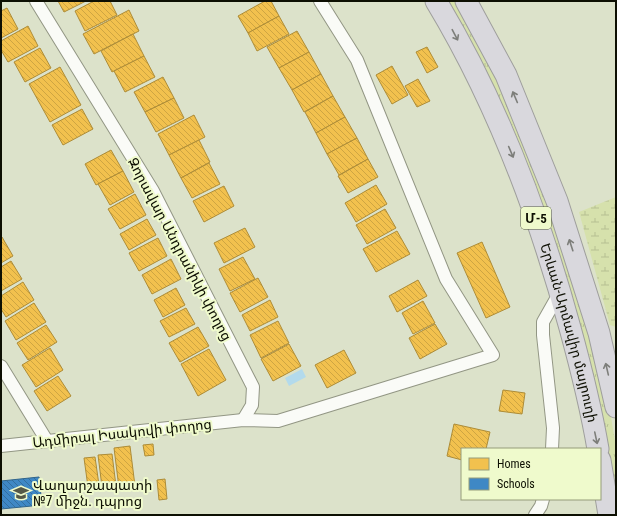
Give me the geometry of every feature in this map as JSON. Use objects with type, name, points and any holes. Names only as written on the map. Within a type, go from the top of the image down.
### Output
[{"type":"highway","name":"Երևան-Արմավիր մայրուղի","points":[[436,1],[466,56],[505,138],[526,188],[560,292],[588,399],[598,448]]},
{"type":"highway","name":"Երևան-Արմավիր մայրուղի","points":[[466,1],[506,76],[557,201],[599,333],[616,407]]},
{"type":"highway","points":[[601,466],[609,515]]},
{"type":"street","name":"Զորավար Անդրանիկի փողոց","points":[[36,1],[153,191],[253,387],[252,405],[243,420]]},
{"type":"street","name":"Ադմիրալ Իսակովի փողոց","points":[[1,446],[243,420],[278,421],[493,355],[446,279],[357,60],[320,1]]},
{"type":"street","points":[[552,448],[553,428],[543,335],[543,322],[560,292]]},
{"type":"street","points":[[1,366],[47,441]]},
{"type":"street","points":[[534,515],[541,506],[543,500]]},
{"type":"green space","points":[[446,1],[458,1],[496,73],[533,159],[597,355],[616,447],[616,506],[601,420]]},
{"type":"green space","points":[[616,197],[616,327],[610,325],[579,212]]},
{"type":"water","points":[[302,369],[306,377],[289,386],[285,378]]},
{"type":"building: Homes","points":[[58,1],[86,1],[64,12]]},
{"type":"building: Homes","points":[[94,1],[110,1],[117,15],[85,31],[75,11]]},
{"type":"building: Homes","points":[[265,1],[271,1],[279,16],[248,33],[238,16]]},
{"type":"building: Homes","points":[[7,8],[18,29],[1,38],[1,11]]},
{"type":"building: Homes","points":[[129,10],[139,31],[94,54],[83,34]]},
{"type":"building: Homes","points":[[279,16],[289,34],[257,51],[248,33]]},
{"type":"building: Homes","points":[[28,26],[38,46],[8,62],[1,50],[1,41]]},
{"type":"building: Homes","points":[[297,31],[309,52],[279,68],[267,47]]},
{"type":"building: Homes","points":[[133,34],[144,56],[112,72],[101,51]]},
{"type":"building: Homes","points":[[427,47],[438,67],[427,73],[416,52]]},
{"type":"building: Homes","points":[[40,48],[51,68],[25,82],[14,62]]},
{"type":"building: Homes","points":[[309,52],[321,74],[292,90],[279,68]]},
{"type":"building: Homes","points":[[144,56],[155,77],[125,92],[114,71]]},
{"type":"building: Homes","points":[[392,66],[408,95],[392,104],[376,75]]},
{"type":"building: Homes","points":[[60,67],[81,105],[50,122],[29,84]]},
{"type":"building: Homes","points":[[321,74],[333,96],[304,112],[292,90]]},
{"type":"building: Homes","points":[[163,77],[174,98],[145,112],[134,92]]},
{"type":"building: Homes","points":[[418,79],[430,101],[417,107],[405,86]]},
{"type":"building: Homes","points":[[333,96],[345,117],[316,133],[305,112]]},
{"type":"building: Homes","points":[[174,98],[184,118],[156,132],[145,112]]},
{"type":"building: Homes","points":[[82,109],[93,129],[63,145],[52,125]]},
{"type":"building: Homes","points":[[194,115],[205,137],[169,155],[158,134]]},
{"type":"building: Homes","points":[[345,117],[357,138],[327,154],[316,133]]},
{"type":"building: Homes","points":[[357,138],[368,159],[339,175],[327,154]]},
{"type":"building: Homes","points":[[199,140],[210,162],[181,178],[169,155]]},
{"type":"building: Homes","points":[[111,150],[123,171],[96,185],[85,164]]},
{"type":"building: Homes","points":[[368,159],[378,177],[348,193],[338,176]]},
{"type":"building: Homes","points":[[209,163],[220,184],[192,198],[181,178]]},
{"type":"building: Homes","points":[[123,171],[134,192],[110,205],[98,184]]},
{"type":"building: Homes","points":[[376,185],[387,204],[356,222],[345,203]]},
{"type":"building: Homes","points":[[224,186],[234,206],[204,222],[193,201]]},
{"type":"building: Homes","points":[[135,194],[146,215],[120,229],[108,209]]},
{"type":"building: Homes","points":[[385,209],[396,228],[367,244],[356,225]]},
{"type":"building: Homes","points":[[147,219],[156,235],[129,250],[120,234]]},
{"type":"building: Homes","points":[[245,228],[255,247],[224,263],[214,243]]},
{"type":"building: Homes","points":[[397,231],[410,254],[376,272],[363,249]]},
{"type":"building: Homes","points":[[1,237],[13,256],[1,263]]},
{"type":"building: Homes","points":[[158,238],[167,256],[139,271],[129,253]]},
{"type":"building: Homes","points":[[482,242],[510,307],[486,318],[457,253]]},
{"type":"building: Homes","points":[[243,257],[255,279],[230,291],[219,269]]},
{"type":"building: Homes","points":[[171,259],[181,279],[152,294],[142,275]]},
{"type":"building: Homes","points":[[11,261],[22,279],[1,291],[1,267]]},
{"type":"building: Homes","points":[[258,278],[268,297],[240,312],[230,293]]},
{"type":"building: Homes","points":[[418,280],[427,296],[397,312],[389,296]]},
{"type":"building: Homes","points":[[23,282],[34,300],[6,317],[1,309],[1,296]]},
{"type":"building: Homes","points":[[176,288],[185,305],[163,317],[154,300]]},
{"type":"building: Homes","points":[[270,300],[278,317],[250,331],[242,315]]},
{"type":"building: Homes","points":[[423,301],[435,323],[413,334],[402,313]]},
{"type":"building: Homes","points":[[34,303],[46,322],[16,340],[5,321]]},
{"type":"building: Homes","points":[[186,308],[195,324],[169,337],[160,321]]},
{"type":"building: Homes","points":[[278,321],[289,343],[261,358],[250,335]]},
{"type":"building: Homes","points":[[435,324],[447,344],[420,359],[409,338]]},
{"type":"building: Homes","points":[[46,325],[57,342],[28,360],[17,343]]},
{"type":"building: Homes","points":[[198,327],[209,346],[180,362],[169,343]]},
{"type":"building: Homes","points":[[289,344],[301,366],[273,381],[261,359]]},
{"type":"building: Homes","points":[[50,348],[63,370],[36,387],[22,365]]},
{"type":"building: Homes","points":[[209,349],[226,380],[198,396],[181,364]]},
{"type":"building: Homes","points":[[344,350],[356,373],[327,388],[315,365]]},
{"type":"building: Homes","points":[[58,376],[71,396],[47,411],[34,391]]},
{"type":"building: Homes","points":[[503,390],[525,393],[522,414],[499,411]]},
{"type":"building: Homes","points":[[454,424],[490,432],[486,448],[461,448],[461,460],[447,456]]},
{"type":"building: Homes","points":[[153,444],[154,455],[145,456],[143,445]]},
{"type":"building: Homes","points":[[130,446],[135,486],[119,488],[114,448]]},
{"type":"building: Homes","points":[[112,454],[116,486],[102,487],[98,455]]},
{"type":"building: Homes","points":[[95,457],[99,485],[88,487],[84,458]]},
{"type":"building: Homes","points":[[165,479],[167,499],[159,500],[157,480]]},
{"type":"building: Schools","name":"Վաղարշապատի №7 միջն. դպրոց","points":[[39,477],[42,505],[1,509],[1,481]]},
{"type":"place","name":"Վաղարշապատի №7 միջն. դպրոց","points":[[21,493]]}]
